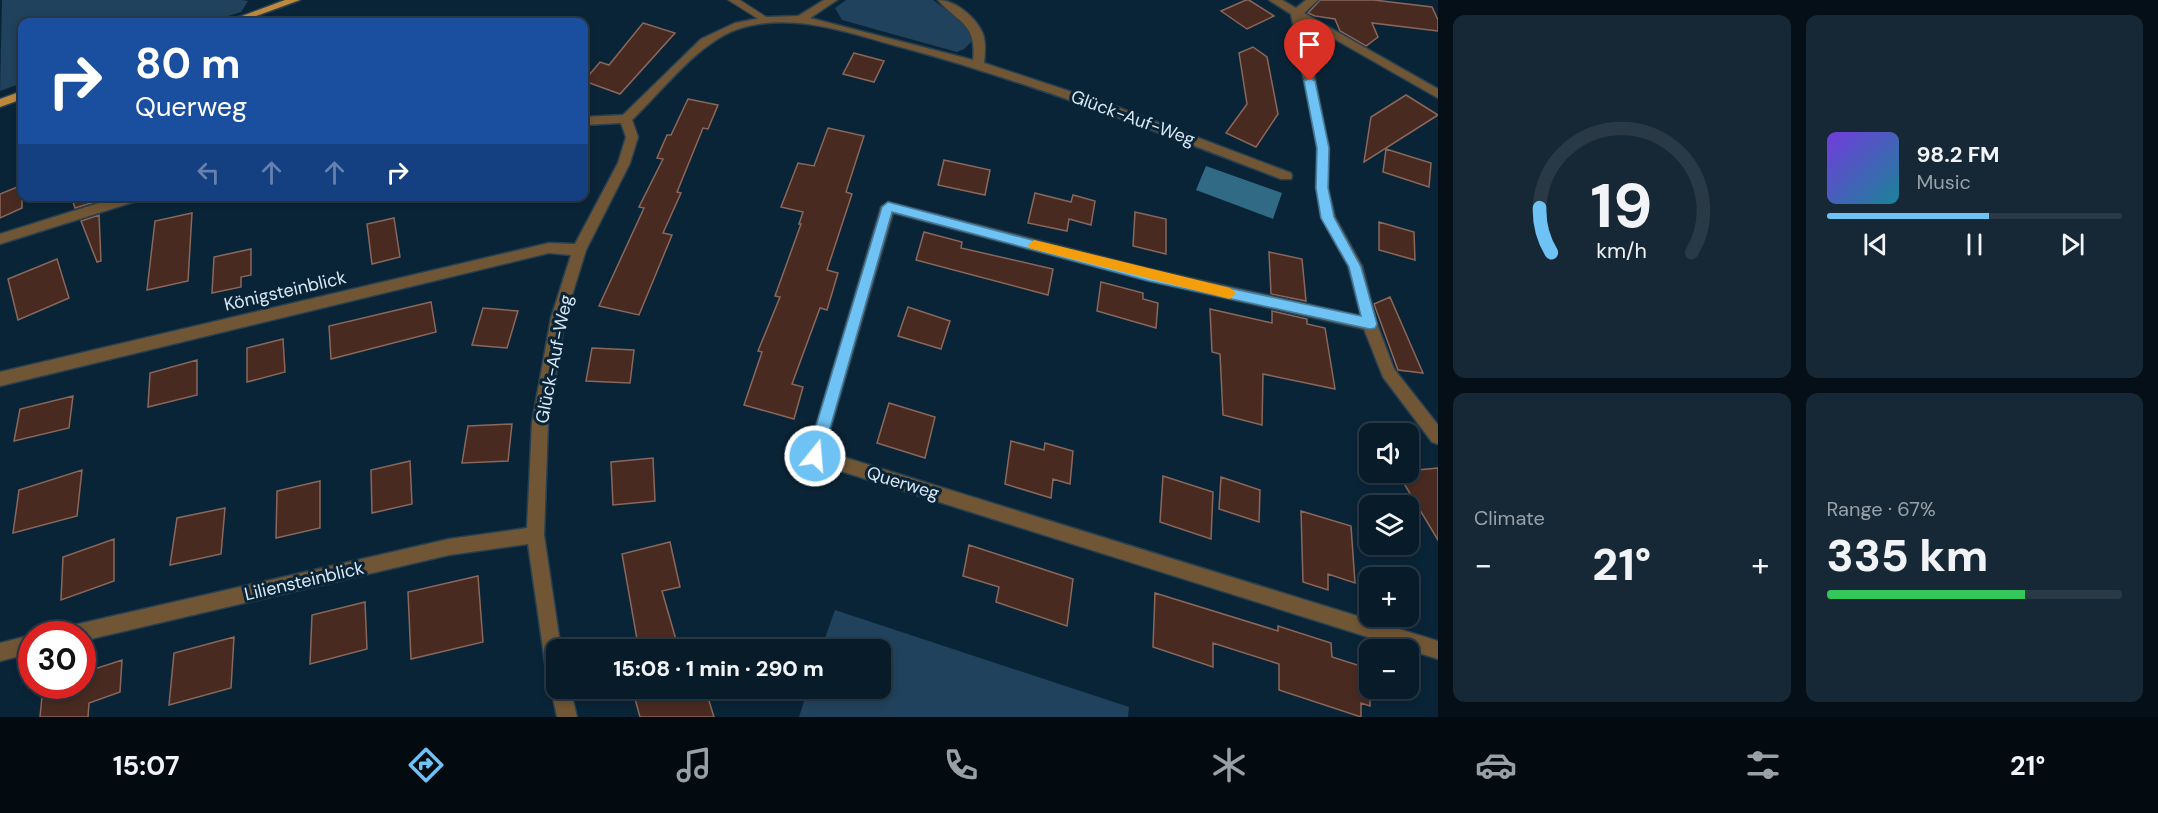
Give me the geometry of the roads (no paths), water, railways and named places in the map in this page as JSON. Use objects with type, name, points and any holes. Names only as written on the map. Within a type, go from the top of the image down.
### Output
[{"type":"main road","points":[[243,18],[295,0]]},
{"type":"main road","points":[[0,103],[18,96]]},
{"type":"street","name":"Glück-Auf-Weg","points":[[800,19],[832,0]]},
{"type":"street","points":[[943,0],[977,28],[981,44],[978,65]]},
{"type":"street","points":[[1274,0],[1438,94]]},
{"type":"street","points":[[1296,14],[1313,0]]},
{"type":"street","points":[[1296,14],[1323,148],[1322,188],[1328,218],[1355,267],[1370,324],[1388,372],[1438,437]]},
{"type":"street","name":"Glück-Auf-Weg","points":[[551,639],[536,535],[540,423],[558,318],[579,250],[624,163],[632,137],[626,119],[705,41],[735,26],[766,20],[800,19],[909,45],[978,65],[1113,110],[1286,176]]},
{"type":"street","points":[[588,121],[626,119]]},
{"type":"street","points":[[0,239],[122,201]]},
{"type":"street","name":"Querweg","points":[[1370,324],[1149,276],[888,207],[815,456],[1438,650]]},
{"type":"street","name":"Königsteinblick","points":[[0,378],[549,249],[579,250]]},
{"type":"street","name":"Liliensteinblick","points":[[96,629],[449,546],[536,535]]},
{"type":"street","points":[[0,652],[18,648]]},
{"type":"street","points":[[563,699],[567,717]]},
{"type":"lane","points":[[733,0],[766,20]]}]
